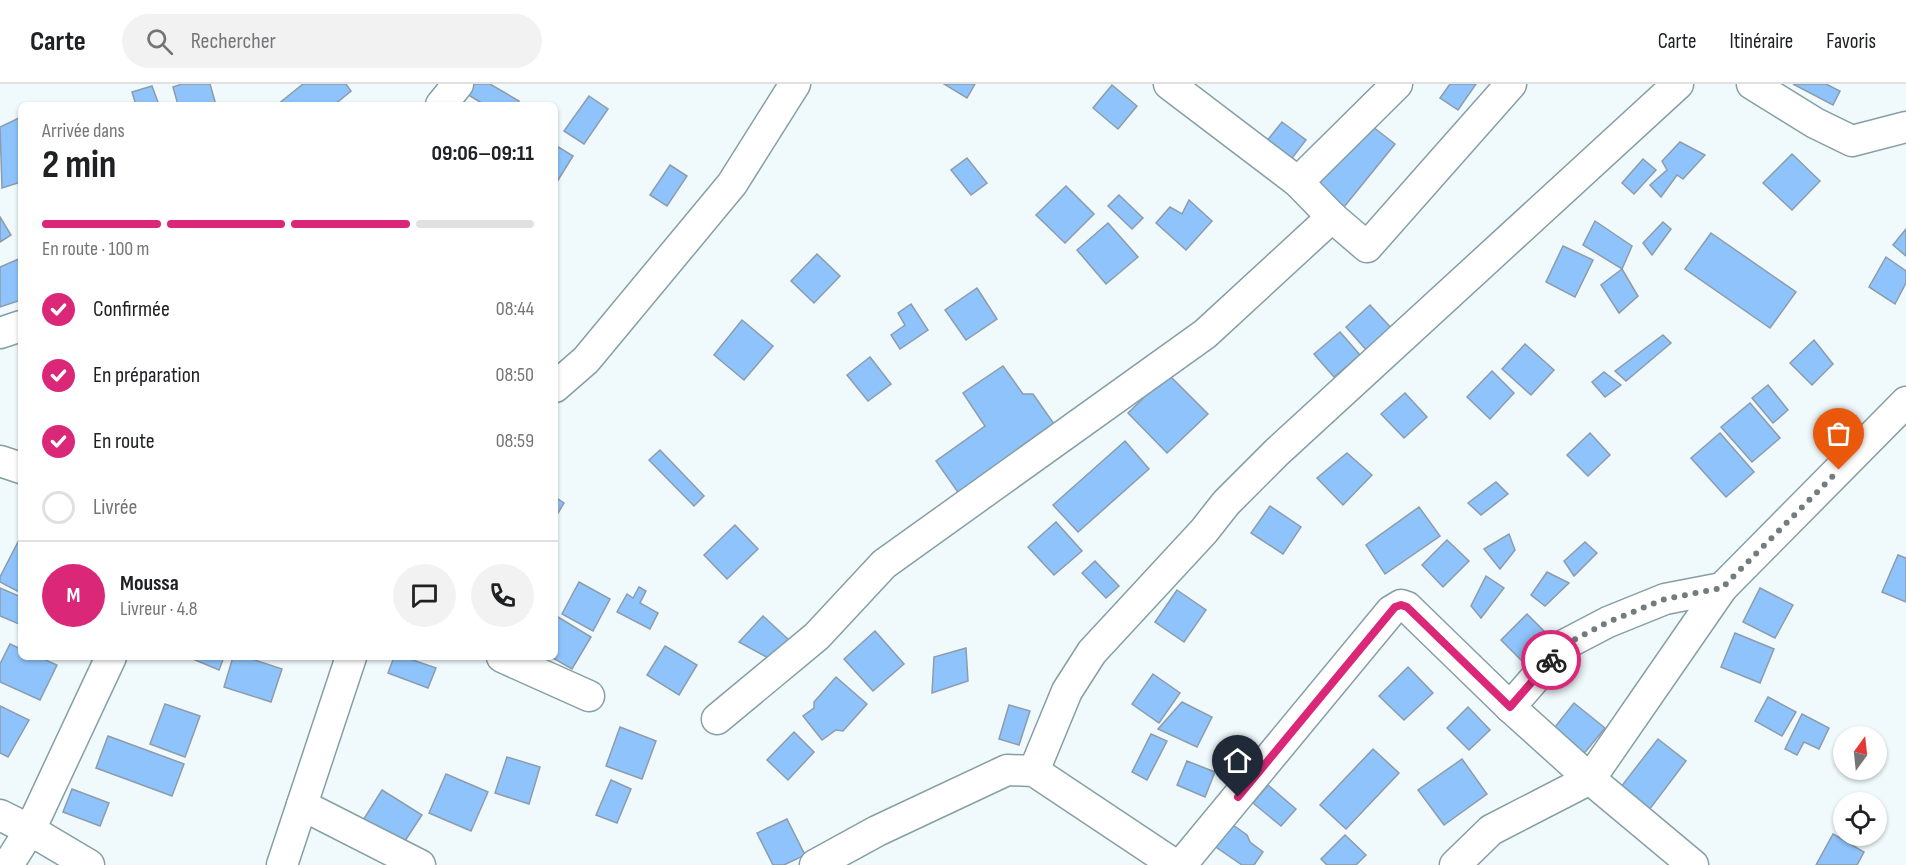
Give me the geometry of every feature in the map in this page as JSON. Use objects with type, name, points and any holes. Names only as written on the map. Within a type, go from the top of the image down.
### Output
[{"type":"street","points":[[443,102],[458,84]]},
{"type":"street","points":[[1169,84],[1298,182],[1332,217],[1367,247],[1511,84]]},
{"type":"street","points":[[1298,182],[1397,84]]},
{"type":"street","points":[[1034,771],[1067,691],[1092,652],[1204,531],[1226,503],[1277,452],[1678,84]]},
{"type":"street","points":[[1752,84],[1815,123],[1852,141],[1906,127]]},
{"type":"street","points":[[558,384],[586,360],[732,184],[793,85]]},
{"type":"street","points":[[717,719],[817,636],[884,564],[1205,334],[1332,217]]},
{"type":"street","points":[[0,333],[18,327]]},
{"type":"street","points":[[1455,865],[1491,830],[1590,779],[1722,588],[1906,402]]},
{"type":"street","points":[[0,461],[18,467]]},
{"type":"street","points":[[1510,707],[1564,645],[1608,622],[1665,599],[1722,588]]},
{"type":"street","points":[[1181,865],[1395,607],[1401,605],[1407,607],[1510,707],[1590,779],[1693,865]]},
{"type":"street","points":[[8,865],[30,830],[110,660]]},
{"type":"street","points":[[282,865],[350,660]]},
{"type":"street","points":[[509,660],[589,696]]},
{"type":"street","points":[[815,865],[877,831],[1007,770],[1034,771],[1175,865]]},
{"type":"street","points":[[302,805],[420,865]]},
{"type":"street","points":[[0,815],[89,865]]},
{"type":"building","points":[[182,84],[210,84],[215,102],[177,102],[173,87]]},
{"type":"building","points":[[303,84],[346,84],[351,91],[338,102],[281,102]]},
{"type":"building","points":[[471,84],[490,84],[519,101],[480,102],[465,93]]},
{"type":"building","points":[[944,84],[975,84],[967,98]]},
{"type":"building","points":[[1450,84],[1476,84],[1458,110],[1440,98]]},
{"type":"building","points":[[1793,84],[1826,84],[1840,91],[1833,105]]},
{"type":"building","points":[[1112,85],[1137,106],[1118,129],[1093,108]]},
{"type":"building","points":[[152,86],[158,102],[135,102],[132,92]]},
{"type":"building","points":[[589,96],[608,109],[584,144],[564,131]]},
{"type":"building","points":[[18,118],[18,183],[2,188],[0,127]]},
{"type":"building","points":[[1282,122],[1306,140],[1286,166],[1262,147]]},
{"type":"building","points":[[1368,123],[1395,144],[1344,207],[1317,185]]},
{"type":"building","points":[[1680,142],[1705,155],[1683,179],[1677,175],[1661,197],[1650,185],[1667,170],[1662,161]]},
{"type":"building","points":[[558,147],[573,156],[558,180]]},
{"type":"building","points":[[1792,154],[1820,181],[1792,210],[1763,183]]},
{"type":"building","points":[[967,158],[987,183],[971,195],[951,170]]},
{"type":"building","points":[[1643,159],[1656,170],[1634,194],[1622,183]]},
{"type":"building","points":[[670,165],[687,176],[667,206],[650,195]]},
{"type":"building","points":[[1066,186],[1094,214],[1065,243],[1036,215]]},
{"type":"building","points":[[1119,195],[1143,218],[1132,229],[1108,206]]},
{"type":"building","points":[[1189,200],[1212,221],[1186,250],[1156,223],[1170,207],[1182,214]]},
{"type":"building","points":[[0,217],[11,235],[0,242]]},
{"type":"building","points":[[1595,221],[1632,246],[1622,269],[1583,245]]},
{"type":"building","points":[[1663,222],[1671,229],[1652,255],[1643,243]]},
{"type":"building","points":[[1108,223],[1138,257],[1106,284],[1077,250]]},
{"type":"building","points":[[1906,229],[1906,256],[1893,245]]},
{"type":"building","points":[[1711,233],[1796,292],[1770,328],[1685,269]]},
{"type":"building","points":[[1563,246],[1593,260],[1575,297],[1546,282]]},
{"type":"building","points":[[817,254],[840,276],[814,303],[791,281]]},
{"type":"building","points":[[1886,257],[1906,271],[1906,283],[1895,304],[1869,287]]},
{"type":"building","points":[[18,259],[18,301],[0,307],[0,267]]},
{"type":"building","points":[[1622,269],[1638,296],[1619,313],[1601,285]]},
{"type":"building","points":[[977,288],[997,319],[966,340],[945,310]]},
{"type":"building","points":[[911,304],[928,330],[900,349],[891,335],[905,325],[898,313]]},
{"type":"building","points":[[1370,305],[1393,330],[1368,352],[1346,327]]},
{"type":"building","points":[[742,320],[773,346],[744,380],[714,355]]},
{"type":"building","points":[[1340,332],[1360,355],[1334,377],[1314,354]]},
{"type":"building","points":[[1663,335],[1671,343],[1626,381],[1615,371]]},
{"type":"building","points":[[1814,340],[1833,364],[1812,385],[1790,363]]},
{"type":"building","points":[[1525,344],[1554,370],[1531,395],[1502,369]]},
{"type":"building","points":[[870,357],[891,384],[868,401],[847,375]]},
{"type":"building","points":[[1003,366],[1023,394],[1033,394],[1059,431],[962,498],[936,461],[985,426],[963,393]]},
{"type":"building","points":[[1492,371],[1514,393],[1490,419],[1467,397]]},
{"type":"building","points":[[1604,372],[1621,385],[1605,397],[1592,382]]},
{"type":"building","points":[[1168,374],[1208,414],[1167,453],[1128,413]]},
{"type":"building","points":[[1768,385],[1788,410],[1773,423],[1752,398]]},
{"type":"building","points":[[1405,393],[1427,417],[1404,438],[1381,414]]},
{"type":"building","points":[[1750,403],[1780,438],[1752,462],[1721,427]]},
{"type":"building","points":[[1590,433],[1610,455],[1588,476],[1567,455]]},
{"type":"building","points":[[1720,433],[1754,472],[1726,497],[1691,458]]},
{"type":"building","points":[[1125,441],[1149,469],[1078,532],[1053,505]]},
{"type":"building","points":[[660,450],[704,496],[694,506],[649,460]]},
{"type":"building","points":[[1347,453],[1372,475],[1343,505],[1317,478]]},
{"type":"building","points":[[1496,482],[1508,494],[1481,515],[1468,503]]},
{"type":"building","points":[[558,499],[564,503],[558,513]]},
{"type":"building","points":[[1270,506],[1301,527],[1283,554],[1251,533]]},
{"type":"building","points":[[1419,507],[1440,536],[1385,574],[1366,545]]},
{"type":"building","points":[[1056,522],[1082,551],[1054,575],[1028,547]]},
{"type":"building","points":[[735,525],[758,549],[727,579],[704,555]]},
{"type":"building","points":[[1509,534],[1515,550],[1500,569],[1484,549]]},
{"type":"building","points":[[1447,540],[1469,561],[1443,587],[1422,565]]},
{"type":"building","points":[[18,542],[18,591],[0,582],[0,577]]},
{"type":"building","points":[[1585,542],[1597,553],[1574,576],[1564,561]]},
{"type":"building","points":[[1898,555],[1906,558],[1906,602],[1882,592]]},
{"type":"building","points":[[1095,561],[1119,586],[1106,598],[1082,573]]},
{"type":"building","points":[[1547,572],[1569,583],[1545,606],[1531,595]]},
{"type":"building","points":[[1486,576],[1504,588],[1481,618],[1471,606]]},
{"type":"building","points":[[579,582],[610,599],[593,631],[562,614]]},
{"type":"building","points":[[639,587],[646,591],[640,603],[658,613],[650,629],[617,612],[627,594],[633,598]]},
{"type":"building","points":[[0,588],[18,596],[18,624],[0,616]]},
{"type":"building","points":[[1760,588],[1793,605],[1775,638],[1743,622]]},
{"type":"building","points":[[1177,590],[1206,610],[1184,642],[1155,622]]},
{"type":"building","points":[[1527,614],[1552,639],[1526,665],[1501,640]]},
{"type":"building","points":[[763,616],[790,641],[772,660],[739,642]]},
{"type":"building","points":[[558,617],[591,637],[572,669],[556,660]]},
{"type":"building","points":[[875,631],[904,664],[873,691],[844,659]]},
{"type":"building","points":[[1735,633],[1774,649],[1760,683],[1721,667]]},
{"type":"building","points":[[10,644],[18,648],[18,660],[46,660],[57,665],[40,700],[0,682],[0,664]]},
{"type":"building","points":[[665,646],[697,665],[679,695],[647,675]]},
{"type":"building","points":[[966,648],[968,681],[932,693],[934,657]]},
{"type":"building","points":[[195,660],[223,660],[219,670]]},
{"type":"building","points":[[232,660],[255,660],[282,669],[271,702],[224,687]]},
{"type":"building","points":[[393,660],[413,660],[436,668],[428,688],[388,673]]},
{"type":"building","points":[[1408,667],[1433,693],[1404,720],[1379,696]]},
{"type":"building","points":[[1153,674],[1180,693],[1159,723],[1132,704]]},
{"type":"building","points":[[836,677],[867,704],[843,731],[836,730],[822,740],[803,716],[814,708],[814,702]]},
{"type":"building","points":[[1768,697],[1796,712],[1782,736],[1755,721]]},
{"type":"building","points":[[1182,702],[1212,717],[1197,747],[1158,729]]},
{"type":"building","points":[[1574,703],[1605,728],[1582,756],[1551,732]]},
{"type":"building","points":[[165,704],[200,716],[185,757],[150,744]]},
{"type":"building","points":[[1009,705],[1030,711],[1019,745],[999,739]]},
{"type":"building","points":[[0,706],[29,720],[8,757],[0,753]]},
{"type":"building","points":[[1468,707],[1490,730],[1469,750],[1447,728]]},
{"type":"building","points":[[1802,714],[1829,728],[1819,749],[1804,742],[1797,755],[1785,749]]},
{"type":"building","points":[[620,727],[656,741],[642,779],[606,766]]},
{"type":"building","points":[[794,732],[814,752],[788,780],[767,760]]},
{"type":"building","points":[[1151,734],[1167,741],[1147,780],[1132,772]]},
{"type":"building","points":[[108,736],[184,764],[172,796],[96,768]]},
{"type":"building","points":[[1658,739],[1686,761],[1646,814],[1617,792]]},
{"type":"building","points":[[1373,749],[1399,773],[1346,829],[1320,805]]},
{"type":"building","points":[[507,757],[540,767],[529,804],[495,793]]},
{"type":"building","points":[[1462,759],[1487,794],[1444,825],[1418,790]]},
{"type":"building","points":[[1187,761],[1215,772],[1205,797],[1177,785]]},
{"type":"building","points":[[446,774],[488,792],[471,831],[429,813]]},
{"type":"building","points":[[611,780],[631,789],[617,823],[596,815]]},
{"type":"building","points":[[1268,785],[1296,809],[1281,826],[1253,803]]},
{"type":"building","points":[[72,789],[109,803],[100,826],[63,812]]},
{"type":"building","points":[[382,790],[422,815],[399,850],[360,825]]},
{"type":"building","points":[[787,819],[805,855],[784,865],[773,865],[757,833]]},
{"type":"building","points":[[1226,820],[1247,835],[1250,842],[1263,852],[1254,865],[1242,865],[1210,843]]},
{"type":"building","points":[[1833,834],[1833,846],[1854,846],[1864,852],[1857,865],[1816,865]]},
{"type":"building","points":[[1345,835],[1366,855],[1356,865],[1327,865],[1321,859]]},
{"type":"way so far","points":[[1551,660],[1564,645],[1608,622],[1665,599],[1722,588],[1839,470]]},
{"type":"route","points":[[1238,797],[1395,607],[1401,605],[1407,607],[1510,707],[1551,660]]}]
